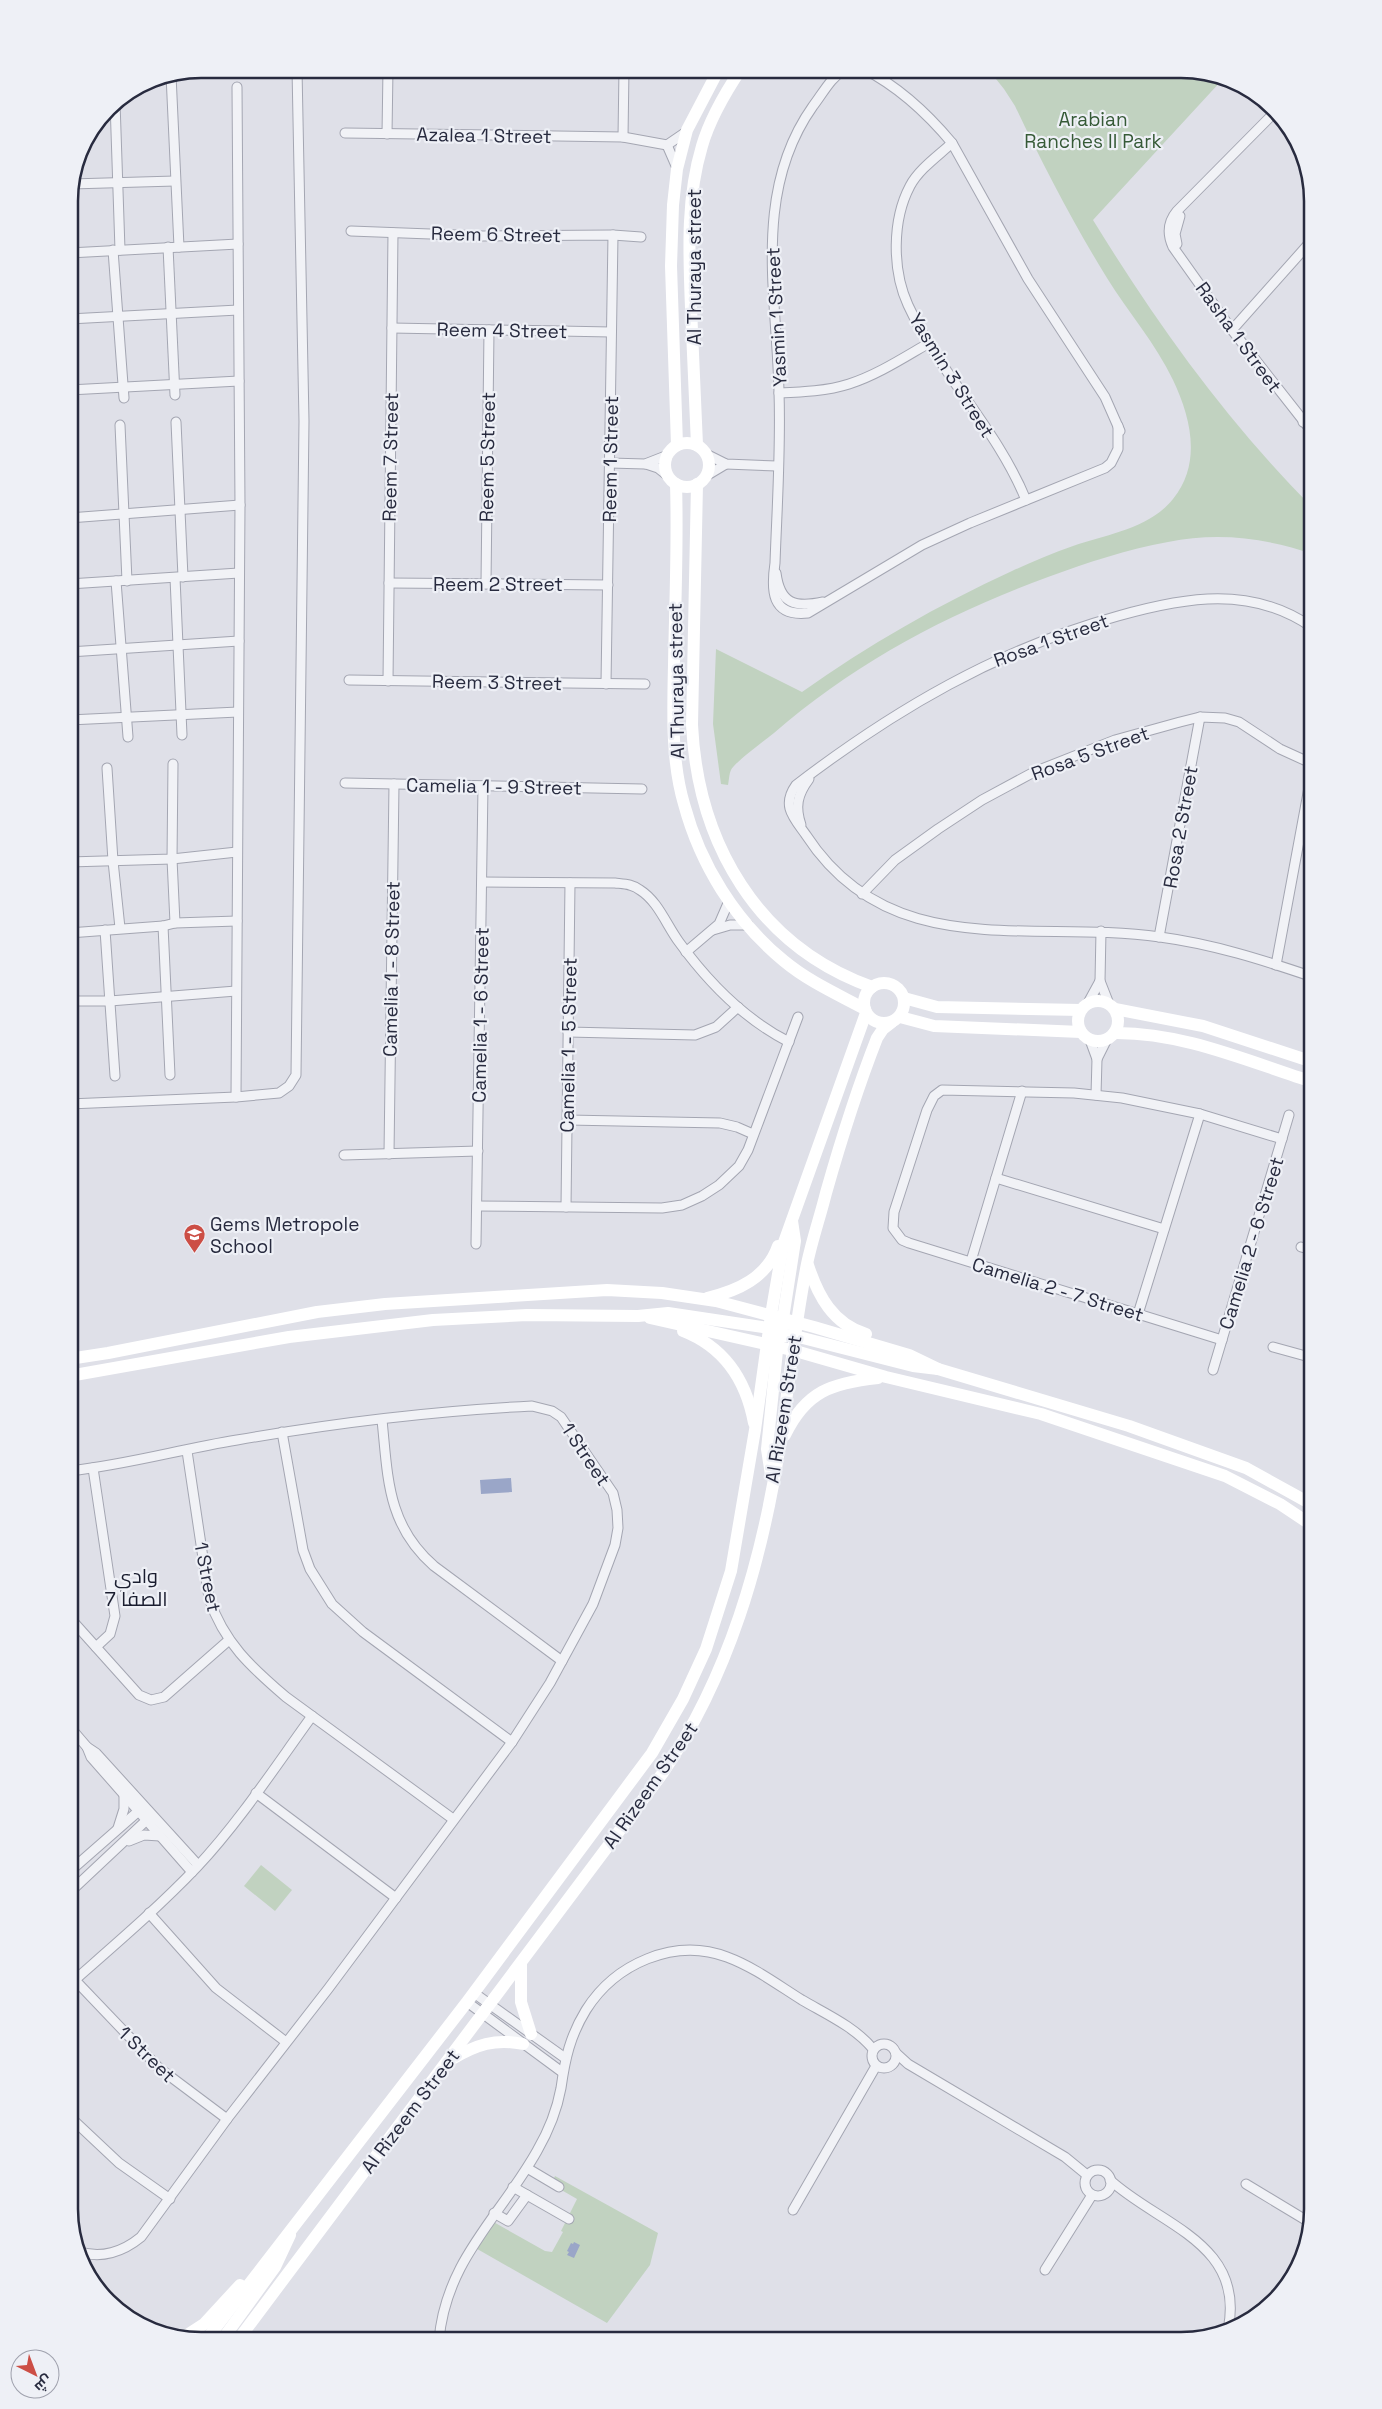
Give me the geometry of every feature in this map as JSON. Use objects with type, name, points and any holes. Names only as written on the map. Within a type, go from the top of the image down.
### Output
[{"type":"street","points":[[78,1104],[236,1098],[279,1093],[289,1086],[296,1075],[304,421],[297,78]]},
{"type":"street","points":[[386,134],[388,78]]},
{"type":"street","points":[[623,137],[624,78]]},
{"type":"street","name":"Al Thuraya street","points":[[672,450],[672,205],[677,169],[687,130],[714,78]]},
{"type":"street","name":"Al Thuraya street","points":[[701,449],[690,266],[691,202],[695,174],[706,132],[724,94],[735,78]]},
{"type":"street","name":"Yasmin 1 Street","points":[[832,78],[796,136],[783,164],[775,195],[772,256],[779,393],[775,563],[778,584],[782,594],[790,602],[799,606],[830,601],[922,545],[1026,500],[1089,476],[1110,471],[1121,459],[1124,443],[1118,426],[1096,384],[1028,279],[952,143],[919,107],[881,78]]},
{"type":"street","name":"Yasmin 1 Street","points":[[829,84],[835,78]]},
{"type":"street","points":[[171,81],[179,247]]},
{"type":"street","points":[[236,1098],[240,505],[237,87]]},
{"type":"street","points":[[114,112],[118,182],[117,315],[124,398]]},
{"type":"street","name":"Rasha 1 Street","points":[[1268,113],[1193,197],[1177,211],[1169,224],[1168,232],[1173,248],[1186,262],[1232,330],[1303,422]]},
{"type":"street","name":"Rasha 1 Street","points":[[1248,137],[1271,116]]},
{"type":"street","points":[[677,169],[674,156],[667,145],[678,139],[687,130]]},
{"type":"street","name":"Azalea 1 Street","points":[[344,134],[623,137],[667,145]]},
{"type":"street","name":"Yasmin 3 Street","points":[[952,143],[910,185],[903,203],[896,241],[897,260],[905,297],[929,343],[987,431],[1026,500]]},
{"type":"street","points":[[79,184],[175,181]]},
{"type":"street","name":"Reem 6 Street","points":[[351,231],[484,236],[613,235],[641,237]]},
{"type":"street","name":"Reem 7 Street","points":[[388,681],[393,233]]},
{"type":"street","name":"Reem 1 Street","points":[[606,684],[613,235]]},
{"type":"street","points":[[78,252],[238,244]]},
{"type":"street","points":[[168,247],[175,395]]},
{"type":"street","points":[[1232,330],[1304,250]]},
{"type":"street","points":[[78,318],[238,310]]},
{"type":"street","name":"Reem 4 Street","points":[[392,328],[612,332]]},
{"type":"street","name":"Reem 5 Street","points":[[486,584],[489,330]]},
{"type":"street","points":[[779,393],[818,391],[848,385],[866,378],[929,343]]},
{"type":"street","points":[[78,390],[239,381]]},
{"type":"street","points":[[176,422],[180,510],[178,645],[182,735]]},
{"type":"street","points":[[120,425],[127,581]]},
{"type":"street","points":[[646,464],[683,443],[701,449],[726,464]]},
{"type":"street","points":[[701,449],[709,465],[701,480]]},
{"type":"street","points":[[672,450],[666,469],[672,480]]},
{"type":"street","points":[[610,463],[646,464],[658,468],[672,480],[683,486],[701,480],[715,469],[726,464],[777,466]]},
{"type":"street","name":"Al Thuraya street","points":[[672,480],[674,730],[683,803],[692,829],[715,880],[748,925],[784,961],[865,1011]]},
{"type":"street","name":"Al Thuraya street","points":[[701,480],[692,725],[694,755],[704,808],[714,835],[733,871],[756,905],[780,932],[824,965],[848,978],[872,987]]},
{"type":"street","points":[[78,517],[240,505]]},
{"type":"street","points":[[78,583],[239,574]]},
{"type":"street","points":[[116,581],[128,737]]},
{"type":"street","name":"Reem 2 Street","points":[[389,583],[608,585]]},
{"type":"street","name":"Rosa 1 Street","points":[[1304,623],[1283,612],[1258,603],[1232,598],[1180,600],[1101,620],[1045,639],[995,659],[955,680],[866,733],[833,756],[813,774],[801,790],[797,802],[798,816],[804,832],[826,863],[862,894],[888,909],[911,918],[940,925],[1102,932],[1159,937],[1218,948],[1304,975]]},
{"type":"street","points":[[78,651],[239,641]]},
{"type":"street","name":"Reem 3 Street","points":[[349,680],[644,684]]},
{"type":"street","points":[[78,720],[238,712]]},
{"type":"street","name":"Rosa 5 Street","points":[[862,894],[895,860],[982,800],[1034,772],[1115,740],[1200,717],[1225,718],[1239,722],[1280,749],[1304,761]]},
{"type":"street","name":"Rosa 2 Street","points":[[1159,937],[1200,717]]},
{"type":"street","points":[[173,764],[172,860],[175,923]]},
{"type":"street","points":[[107,768],[113,861],[120,928]]},
{"type":"street","name":"Camelia 1 - 9 Street","points":[[346,784],[642,789]]},
{"type":"street","name":"Camelia 1 - 8 Street","points":[[389,1154],[394,784]]},
{"type":"street","name":"Camelia 1 - 6 Street","points":[[476,1244],[483,786]]},
{"type":"street","points":[[1276,965],[1304,814]]},
{"type":"street","points":[[78,862],[172,860],[237,852]]},
{"type":"street","points":[[482,882],[615,882],[628,884],[640,889],[650,898],[686,952],[738,1007],[764,1028],[789,1042]]},
{"type":"street","name":"Camelia 1 - 5 Street","points":[[566,1207],[570,883]]},
{"type":"street","points":[[686,952],[713,930],[723,917],[729,901]]},
{"type":"street","points":[[78,932],[163,926],[175,923],[237,921]]},
{"type":"street","points":[[713,930],[730,925],[748,925]]},
{"type":"street","points":[[163,926],[170,1075]]},
{"type":"street","points":[[105,930],[115,1076]]},
{"type":"street","points":[[1097,1059],[1118,1021],[1100,981],[1102,932]]},
{"type":"street","points":[[1096,1095],[1097,1059],[1078,1019],[1100,981]]},
{"type":"street","points":[[702,1299],[734,1290],[762,1272],[769,1264],[785,1227],[791,1219],[844,1078],[865,1011],[864,999],[872,987],[881,983],[891,984],[899,989],[904,998],[904,1008],[896,1020]]},
{"type":"street","points":[[78,1001],[110,1001],[236,991]]},
{"type":"street","points":[[904,998],[937,1006],[1084,1007],[1101,1001],[1112,1007],[1203,1026],[1304,1059]]},
{"type":"street","points":[[568,1032],[695,1034],[716,1027],[738,1007]]},
{"type":"street","points":[[865,1011],[877,1022],[896,1020],[934,1026],[1085,1036],[1099,1041],[1111,1036],[1137,1034],[1197,1045],[1304,1079]]},
{"type":"street","points":[[477,1206],[662,1208],[682,1205],[709,1192],[731,1174],[748,1150],[798,1017]]},
{"type":"street","name":"Al Rizeem Street","points":[[796,1322],[807,1262],[849,1114],[880,1033],[896,1020]]},
{"type":"street","points":[[844,1078],[860,1084]]},
{"type":"street","name":"Camelia 2 - 7 Street","points":[[1022,1091],[948,1089],[937,1092],[927,1110],[894,1212],[893,1228],[896,1235],[909,1244],[970,1261],[1222,1340]]},
{"type":"street","points":[[970,1261],[1022,1091],[1096,1095],[1200,1114],[1282,1139]]},
{"type":"street","points":[[832,1107],[849,1114]]},
{"type":"street","points":[[1138,1314],[1200,1114]]},
{"type":"street","name":"Camelia 2 - 6 Street","points":[[1213,1370],[1289,1115]]},
{"type":"street","points":[[568,1120],[720,1123],[737,1126],[754,1134]]},
{"type":"street","points":[[344,1155],[478,1151]]},
{"type":"street","points":[[996,1178],[1164,1229]]},
{"type":"street","points":[[772,1482],[767,1449],[778,1332],[795,1241],[791,1219]]},
{"type":"street","points":[[807,1262],[818,1292],[842,1323],[860,1332],[916,1350],[927,1357],[938,1370]]},
{"type":"street","points":[[78,1358],[316,1312],[385,1304],[589,1290],[653,1292],[702,1299],[778,1332],[792,1350],[886,1377],[1041,1414],[1225,1476],[1258,1492],[1304,1520]]},
{"type":"street","points":[[78,1374],[281,1338],[366,1326],[527,1316],[638,1316],[668,1313],[778,1332],[913,1366],[938,1370],[1129,1426],[1246,1468],[1304,1500]]},
{"type":"street","points":[[638,1316],[694,1335],[724,1358],[745,1389],[755,1430]]},
{"type":"street","points":[[778,1332],[796,1322],[909,1355],[938,1370]]},
{"type":"street","name":"Al Rizeem Street","points":[[213,2331],[470,1997],[640,1770],[683,1699],[706,1649],[731,1571],[755,1430],[778,1332]]},
{"type":"street","points":[[1273,1347],[1304,1356]]},
{"type":"street","name":"Al Rizeem Street","points":[[245,2331],[662,1774],[699,1714],[721,1666],[746,1598],[780,1446],[792,1350]]},
{"type":"street","points":[[780,1446],[796,1415],[819,1392],[843,1382],[886,1377]]},
{"type":"street","name":"1 Street","points":[[78,1470],[332,1424],[532,1406],[552,1411],[568,1426],[613,1493],[617,1510],[618,1528],[615,1545],[593,1604],[562,1661],[512,1742],[396,1898],[227,2119],[149,2229],[132,2244],[109,2254],[86,2252]]},
{"type":"street","points":[[382,1420],[391,1499],[400,1525],[416,1549],[434,1566],[562,1661]]},
{"type":"street","points":[[282,1432],[303,1550],[310,1569],[332,1604],[363,1632],[512,1742]]},
{"type":"street","name":"1 Street","points":[[187,1450],[209,1598],[216,1620],[229,1640],[266,1680],[453,1819]]},
{"type":"street","points":[[93,1468],[115,1616],[110,1634],[96,1647]]},
{"type":"street","points":[[78,1627],[139,1696],[151,1700],[164,1697],[229,1640]]},
{"type":"street","name":"1 Street","points":[[78,1978],[195,1869],[256,1793],[312,1716]]},
{"type":"street","points":[[78,1736],[96,1753],[195,1869]]},
{"type":"street","points":[[88,1747],[91,1757],[124,1794],[142,1809]]},
{"type":"street","points":[[256,1793],[396,1898]]},
{"type":"street","points":[[116,1831],[124,1810],[124,1794]]},
{"type":"street","points":[[78,1864],[142,1809]]},
{"type":"street","points":[[149,1817],[160,1836],[195,1869]]},
{"type":"street","points":[[78,1885],[149,1817]]},
{"type":"street","points":[[120,1846],[139,1836],[160,1836]]},
{"type":"street","points":[[149,1913],[216,1988],[286,2042]]},
{"type":"street","points":[[440,2331],[451,2286],[465,2257],[527,2168],[552,2118],[561,2088],[564,2058],[584,2013],[611,1981],[641,1961],[664,1953],[689,1951],[713,1953],[742,1964],[854,2032],[873,2049]]},
{"type":"street","points":[[521,1962],[521,2002],[527,2039]]},
{"type":"street","name":"1 Street","points":[[78,1989],[160,2068],[227,2119]]},
{"type":"street","points":[[470,1997],[527,2039],[562,2072]]},
{"type":"street","points":[[448,2061],[472,2047],[486,2042],[527,2039],[564,2058]]},
{"type":"street","points":[[913,2067],[891,2066],[882,2069],[876,2066],[872,2060],[873,2049],[879,2044],[886,2044],[892,2047],[896,2053],[913,2067],[1065,2157],[1087,2175]]},
{"type":"street","points":[[891,2066],[895,2060],[896,2053]]},
{"type":"street","points":[[793,2210],[876,2066]]},
{"type":"street","points":[[78,2124],[119,2163],[170,2199]]},
{"type":"street","points":[[527,2168],[559,2186]]},
{"type":"street","points":[[1128,2194],[1107,2192],[1101,2196],[1092,2195],[1085,2186],[1087,2175],[1093,2171],[1100,2170],[1107,2174],[1110,2180],[1128,2194],[1191,2236],[1214,2259],[1228,2290],[1229,2322]]},
{"type":"street","points":[[1107,2192],[1110,2180]]},
{"type":"street","points":[[1246,2184],[1303,2219]]},
{"type":"street","points":[[513,2187],[569,2219]]},
{"type":"street","points":[[494,2213],[506,2222],[510,2220],[527,2195]]},
{"type":"street","points":[[1045,2270],[1092,2195]]},
{"type":"street","points":[[229,2331],[275,2268],[284,2251],[292,2226]]},
{"type":"street","points":[[193,2331],[204,2324],[237,2287],[249,2282]]},
{"type":"street","points":[[253,2331],[260,2311]]},
{"type":"green space","name":"Arabian Ranches II Park","points":[[995,78],[1190,78],[1219,83],[1093,220],[1142,297],[1222,407],[1304,499],[1304,551],[1278,544],[1242,538],[1205,537],[1187,539],[1137,548],[1011,591],[939,624],[870,662],[805,708],[744,757],[731,770],[728,785],[721,784],[713,724],[716,649],[802,692],[878,642],[984,584],[1073,546],[1140,524],[1163,509],[1173,499],[1188,471],[1191,440],[1189,425],[1173,380],[1150,341],[1094,257],[1036,150],[1015,106]]},
{"type":"green space","points":[[261,1865],[292,1890],[275,1911],[244,1886]]},
{"type":"green space","points":[[555,2176],[658,2233],[650,2265],[607,2323],[472,2246],[490,2220],[545,2251],[552,2252],[577,2199],[551,2184]]},
{"type":"water","points":[[511,1478],[512,1492],[481,1494],[480,1480]]},
{"type":"water","points":[[574,2242],[580,2245],[574,2258],[567,2255],[569,2252],[567,2251],[571,2243],[573,2244]]},
{"type":"place","name":"Gems Metropole School","points":[[194,1254]]},
{"type":"district","name":"وادي الصفا 7","points":[[136,1588]]}]
